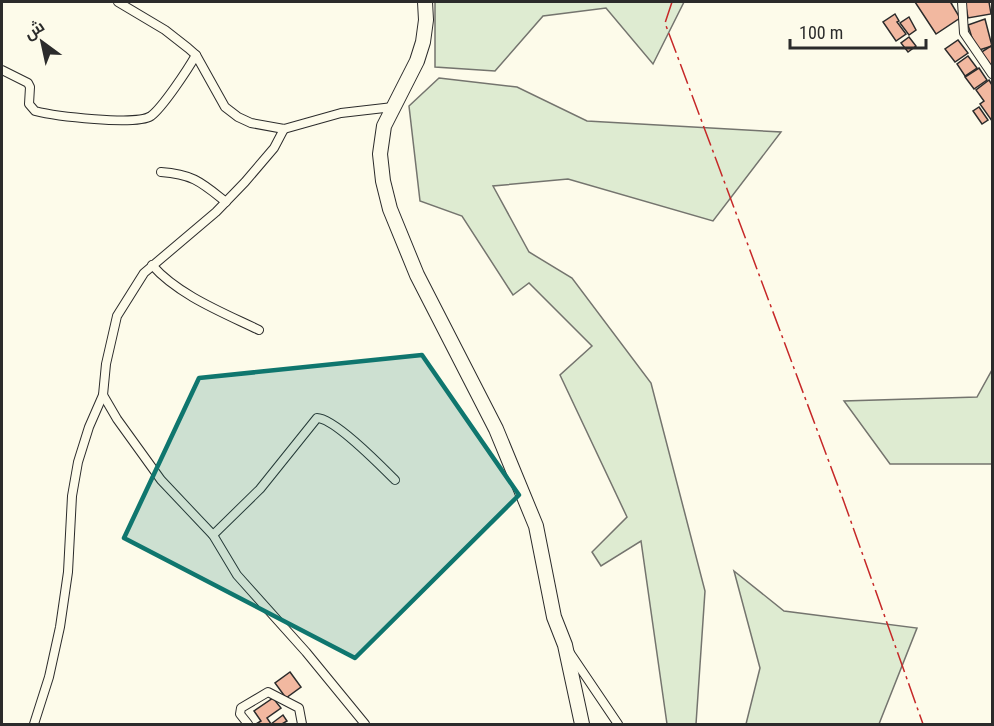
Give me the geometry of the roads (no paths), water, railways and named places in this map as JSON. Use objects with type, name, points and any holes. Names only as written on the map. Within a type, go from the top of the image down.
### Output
[{"type":"main road","points":[[425,2],[426,20],[417,61],[384,126],[380,154],[390,209],[417,275],[511,462],[536,526],[554,617],[565,645],[582,724]]},
{"type":"street","points":[[118,2],[165,30],[196,55],[219,97],[231,112],[251,123],[284,129],[341,113],[393,107]]},
{"type":"street","points":[[962,2],[964,33],[993,74]]},
{"type":"street","points":[[2,70],[28,83],[30,87],[29,104],[35,111],[120,121],[143,119],[152,115],[187,71],[196,55]]},
{"type":"street","points":[[34,724],[49,677],[60,627],[75,479],[83,445],[103,395],[108,352],[117,316],[144,273],[226,202],[274,148],[284,129]]},
{"type":"street","points":[[161,172],[180,173],[191,177],[226,202]]},
{"type":"street","points":[[152,266],[165,279],[215,309],[259,330]]},
{"type":"street","points":[[103,395],[117,419],[161,480],[213,535],[237,575],[306,652],[365,724]]},
{"type":"street","points":[[213,535],[260,489],[317,418],[323,418],[352,439],[395,480]]},
{"type":"street","points":[[565,645],[618,724]]},
{"type":"street","points":[[248,724],[240,714],[240,708],[268,692],[299,708],[302,724]]}]
